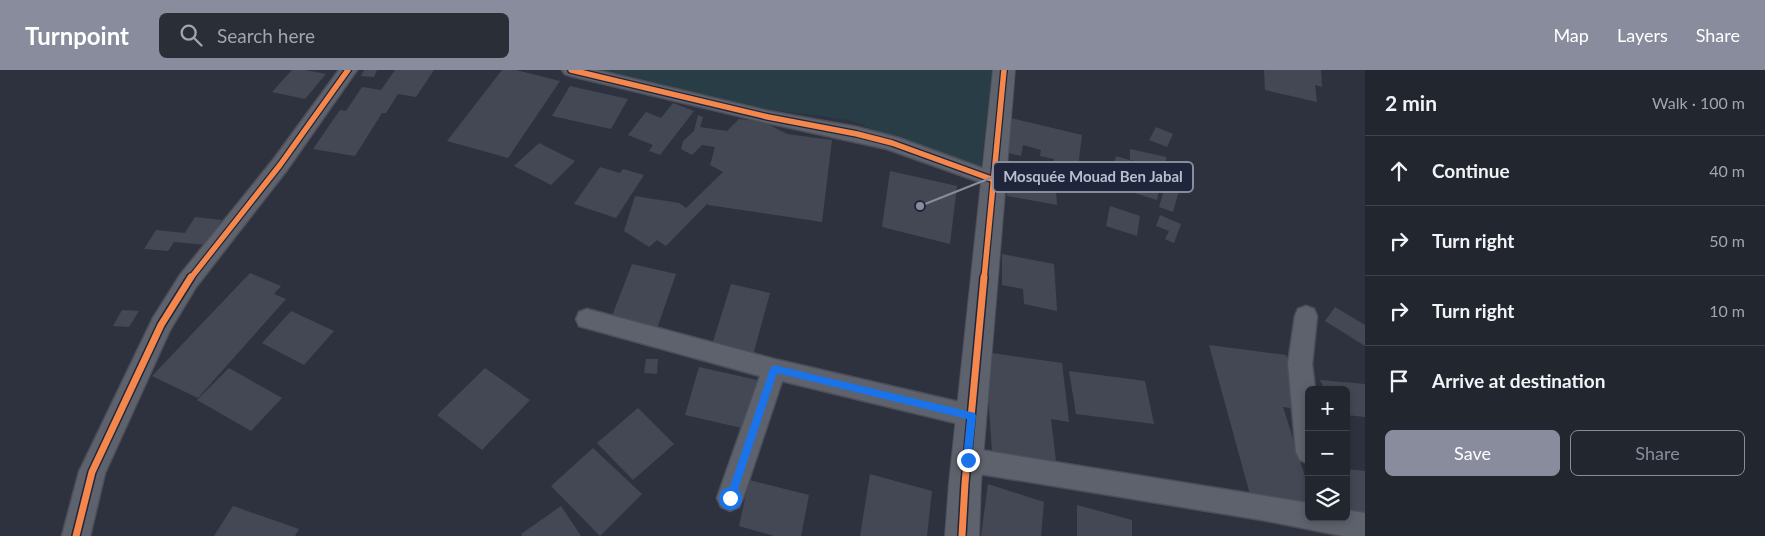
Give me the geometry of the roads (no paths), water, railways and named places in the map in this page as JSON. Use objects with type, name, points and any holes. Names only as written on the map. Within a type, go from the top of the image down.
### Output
[{"type":"street","points":[[76,536],[92,472],[161,324],[188,281],[280,165],[348,70]]},
{"type":"street","points":[[571,70],[768,117],[857,134],[892,143],[994,180]]},
{"type":"street","points":[[962,536],[1004,70]]},
{"type":"street","points":[[1306,316],[1300,364],[1307,431]]},
{"type":"street","points":[[587,319],[774,369],[972,416]]},
{"type":"street","points":[[730,498],[774,369]]},
{"type":"street","points":[[968,460],[1305,515]]},
{"type":"street","points":[[1336,521],[1365,527]]},
{"type":"place","name":"Mosquée Mouad Ben Jabal","points":[[920,206]]}]
